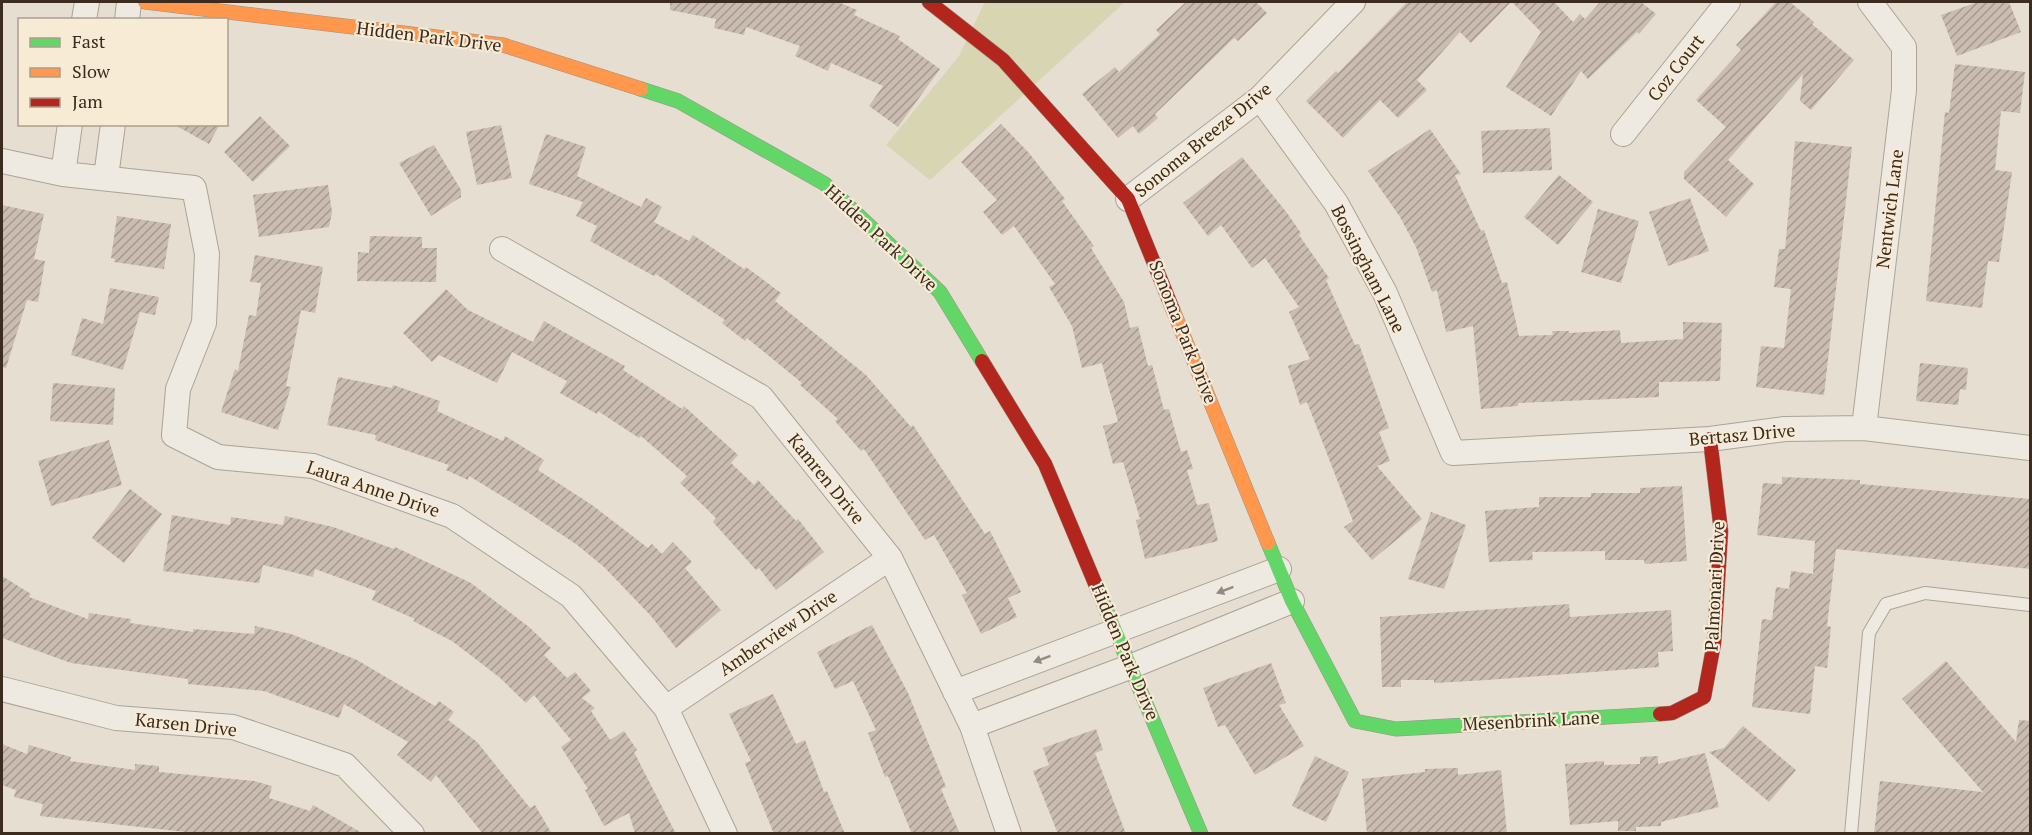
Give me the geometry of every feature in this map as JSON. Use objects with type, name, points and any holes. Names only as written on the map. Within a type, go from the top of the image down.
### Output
[{"type":"street","points":[[84,18],[87,2]]},
{"type":"street","points":[[127,18],[129,2]]},
{"type":"street","name":"Hidden Park Drive","points":[[145,2],[503,45],[678,101],[825,184],[940,292],[1045,464],[1201,834]]},
{"type":"street","name":"Sonoma Park Drive","points":[[929,2],[1003,60],[1128,200],[1292,601],[1355,721]]},
{"type":"street","name":"Sonoma Breeze Drive","points":[[1128,200],[1260,98],[1353,2]]},
{"type":"street","name":"Coz Court","points":[[1623,134],[1728,2]]},
{"type":"street","name":"Nentwich Lane","points":[[1864,428],[1904,90],[1904,47],[1870,2]]},
{"type":"street","name":"Bossingham Lane","points":[[1260,98],[1336,203],[1385,293],[1453,453]]},
{"type":"street","points":[[63,174],[70,126]]},
{"type":"street","points":[[106,177],[113,126]]},
{"type":"street","name":"Laura Anne Drive","points":[[2,161],[63,174],[194,188],[207,254],[204,323],[178,388],[174,435],[218,457],[313,466],[452,516],[571,596],[666,708],[725,834]]},
{"type":"street","name":"Kamren Drive","points":[[502,249],[761,397],[890,558],[972,726],[1010,834]]},
{"type":"street","name":"Bertasz Drive","points":[[1453,453],[1710,439],[1785,429],[1864,428],[2031,448]]},
{"type":"street","name":"Palmonari Drive","points":[[1704,697],[1714,643],[1721,531],[1710,439]]},
{"type":"street","name":"Amberview Drive","points":[[666,708],[890,558]]},
{"type":"street","points":[[955,692],[1279,569]]},
{"type":"street","points":[[972,726],[1132,666],[1292,601]]},
{"type":"street","name":"Karsen Drive","points":[[2,688],[116,718],[233,727],[345,765],[412,834]]},
{"type":"street","name":"Mesenbrink Lane","points":[[1355,721],[1396,729],[1672,713],[1704,697]]},
{"type":"lane","points":[[1851,834],[1869,633],[1886,604],[1925,593],[2031,605]]},
{"type":"shaded area","points":[[985,2],[1125,2],[930,180],[886,145],[959,56]]},
{"type":"building","points":[[670,2],[838,2],[857,10],[854,15],[900,36],[898,39],[940,69],[898,127],[869,106],[883,86],[831,63],[828,71],[795,56],[800,46],[746,27],[744,35],[714,28],[716,19],[670,10]]},
{"type":"building","points":[[1186,2],[1256,2],[1267,13],[1238,41],[1234,38],[1155,114],[1158,118],[1139,134],[1133,126],[1118,138],[1082,94],[1115,67],[1119,72],[1160,34],[1156,30]]},
{"type":"building","points":[[1407,2],[1511,2],[1471,43],[1460,32],[1417,80],[1427,90],[1398,118],[1380,100],[1343,138],[1306,101],[1336,71],[1338,73]]},
{"type":"building","points":[[1512,2],[1554,2],[1573,22],[1580,14],[1585,19],[1600,2],[1641,2],[1656,14],[1639,34],[1637,32],[1588,79],[1581,71],[1551,116],[1506,87],[1541,32]]},
{"type":"building","points":[[1776,2],[1790,2],[1854,60],[1811,110],[1800,101],[1803,74],[1728,160],[1754,184],[1726,217],[1684,179],[1684,172],[1726,127],[1696,100],[1741,50],[1736,45]]},
{"type":"building","points":[[1978,2],[2009,2],[2021,32],[1957,56],[1941,15]]},
{"type":"building","points":[[1955,64],[2025,72],[2020,113],[2001,111],[1995,170],[2012,172],[1999,262],[1988,261],[1982,308],[1926,301],[1945,112],[1949,113]]},
{"type":"building","points":[[260,116],[290,146],[253,182],[224,152]]},
{"type":"building","points":[[1001,124],[1029,153],[1065,199],[1062,201],[1094,246],[1091,248],[1124,302],[1130,328],[1138,326],[1148,366],[1152,365],[1164,410],[1169,409],[1181,452],[1187,450],[1193,469],[1187,470],[1197,505],[1209,503],[1218,541],[1145,559],[1136,520],[1140,519],[1123,462],[1113,464],[1103,426],[1118,422],[1102,363],[1082,368],[1072,326],[1049,287],[1055,284],[1014,226],[1002,235],[983,212],[997,200],[961,162]]},
{"type":"building","points":[[501,125],[512,178],[477,185],[466,132]]},
{"type":"building","points":[[177,126],[219,126],[209,144]]},
{"type":"building","points":[[1550,128],[1552,170],[1483,173],[1481,131]]},
{"type":"building","points":[[1430,129],[1461,174],[1455,175],[1481,231],[1484,230],[1502,283],[1507,282],[1519,336],[1553,335],[1552,331],[1569,331],[1569,333],[1620,330],[1621,343],[1683,339],[1683,322],[1722,323],[1720,381],[1659,382],[1659,397],[1518,403],[1518,406],[1481,409],[1473,326],[1446,332],[1437,290],[1432,292],[1416,247],[1400,217],[1368,171]]},
{"type":"building","points":[[546,134],[586,147],[577,176],[641,207],[646,198],[662,207],[654,222],[689,241],[693,235],[744,269],[746,267],[781,293],[775,301],[866,375],[911,427],[913,425],[985,534],[990,531],[1021,592],[1008,598],[1017,617],[981,634],[962,595],[967,593],[934,535],[925,540],[864,449],[861,451],[835,421],[838,419],[800,385],[802,383],[747,338],[745,341],[722,323],[725,320],[656,274],[654,276],[590,241],[597,226],[576,216],[583,202],[529,184]]},
{"type":"building","points":[[1795,141],[1852,147],[1824,395],[1756,387],[1761,346],[1784,348],[1791,289],[1774,287],[1779,249],[1785,249]]},
{"type":"building","points":[[434,145],[461,190],[461,197],[431,216],[399,163]]},
{"type":"building","points":[[1242,157],[1287,213],[1301,233],[1299,235],[1329,278],[1326,280],[1355,345],[1359,344],[1389,428],[1379,432],[1390,461],[1377,466],[1422,519],[1372,560],[1344,527],[1353,521],[1307,402],[1300,405],[1288,366],[1310,359],[1289,312],[1299,307],[1265,258],[1252,268],[1221,225],[1208,236],[1183,203]]},
{"type":"building","points":[[1559,175],[1593,202],[1558,245],[1524,217]]},
{"type":"building","points":[[328,185],[332,212],[329,227],[259,237],[253,195]]},
{"type":"building","points":[[1690,198],[1709,251],[1668,266],[1649,212]]},
{"type":"building","points":[[2,205],[44,214],[34,259],[45,261],[38,302],[27,300],[6,368],[2,367]]},
{"type":"building","points":[[1598,209],[1639,221],[1621,283],[1581,272]]},
{"type":"building","points":[[117,216],[171,224],[164,269],[114,262],[115,259],[111,258]]},
{"type":"building","points":[[370,236],[422,237],[422,248],[437,248],[436,282],[357,281],[358,252],[369,253]]},
{"type":"building","points":[[255,255],[323,267],[315,313],[301,310],[286,386],[291,387],[278,430],[221,412],[235,369],[238,371],[249,315],[256,316],[261,283],[250,282]]},
{"type":"building","points":[[110,288],[159,297],[155,315],[140,312],[123,370],[71,355],[82,318],[103,324]]},
{"type":"building","points":[[446,289],[468,310],[533,342],[544,321],[625,366],[623,370],[682,409],[684,406],[738,455],[731,463],[754,485],[758,480],[796,521],[798,519],[824,552],[776,590],[759,568],[756,570],[713,522],[716,518],[680,483],[687,476],[641,436],[639,438],[598,411],[597,414],[560,393],[567,381],[512,352],[497,383],[439,355],[432,362],[403,333]]},
{"type":"building","points":[[1920,363],[1968,368],[1966,390],[1960,389],[1958,405],[1916,401]]},
{"type":"building","points":[[338,377],[392,388],[393,385],[440,401],[437,411],[503,441],[505,436],[544,460],[538,470],[592,505],[648,548],[652,544],[662,554],[673,542],[692,562],[685,568],[721,610],[676,648],[651,616],[604,567],[576,544],[515,504],[469,476],[468,480],[446,470],[449,465],[375,440],[376,435],[327,425]]},
{"type":"building","points":[[53,383],[115,388],[113,425],[50,421]]},
{"type":"building","points":[[109,440],[122,485],[51,506],[38,461]]},
{"type":"building","points":[[1782,477],[1860,480],[1860,484],[2031,499],[2031,569],[1836,549],[1827,626],[1831,627],[1827,668],[1815,666],[1810,714],[1752,707],[1762,619],[1772,620],[1776,587],[1789,589],[1791,571],[1813,574],[1815,541],[1757,535],[1763,483],[1782,484]]},
{"type":"building","points":[[1682,486],[1687,561],[1645,564],[1644,560],[1605,560],[1605,551],[1532,552],[1533,560],[1489,562],[1485,511],[1539,507],[1539,497],[1591,497],[1591,493],[1640,493],[1640,488]]},
{"type":"building","points":[[130,489],[162,514],[124,563],[92,538]]},
{"type":"building","points":[[1431,512],[1466,525],[1444,589],[1408,579]]},
{"type":"building","points":[[172,515],[230,525],[231,517],[283,525],[285,516],[333,527],[394,549],[395,547],[471,583],[529,627],[551,648],[544,655],[567,678],[575,672],[591,691],[582,698],[595,708],[591,711],[610,740],[624,731],[637,750],[634,752],[676,834],[635,834],[629,813],[604,826],[585,790],[588,789],[561,747],[571,740],[534,695],[526,703],[499,677],[452,641],[413,621],[415,619],[372,600],[376,591],[315,569],[313,577],[263,565],[259,583],[163,571]]},
{"type":"building","points":[[2,576],[31,594],[29,597],[88,619],[89,613],[131,619],[130,623],[193,632],[193,629],[254,634],[255,626],[291,634],[357,660],[435,706],[439,701],[454,712],[448,720],[477,742],[530,808],[535,805],[552,834],[483,834],[436,775],[431,782],[397,755],[408,742],[344,704],[339,718],[264,691],[188,684],[188,679],[71,663],[2,638]]},
{"type":"building","points":[[1569,604],[1570,617],[1671,610],[1673,651],[1658,652],[1659,667],[1434,683],[1434,680],[1401,680],[1401,687],[1382,687],[1380,617]]},
{"type":"building","points":[[872,625],[908,693],[946,787],[941,789],[960,834],[912,834],[888,776],[885,777],[868,733],[876,730],[853,681],[835,689],[817,652]]},
{"type":"building","points":[[1946,661],[2016,742],[2019,720],[2031,721],[2031,834],[1874,834],[1880,781],[1983,792],[1902,699]]},
{"type":"building","points":[[1271,663],[1286,703],[1279,705],[1304,746],[1255,775],[1225,725],[1218,727],[1203,688]]},
{"type":"building","points":[[773,694],[796,744],[805,740],[824,792],[827,791],[845,834],[774,834],[745,763],[751,761],[729,714]]},
{"type":"building","points":[[1743,726],[1796,770],[1769,802],[1709,752],[1724,748]]},
{"type":"building","points":[[1096,729],[1103,750],[1095,753],[1126,834],[1058,834],[1033,771],[1049,765],[1043,748]]},
{"type":"building","points":[[2,744],[27,754],[29,745],[71,757],[70,761],[135,770],[135,764],[159,766],[159,772],[254,781],[272,786],[269,798],[310,811],[313,805],[364,834],[204,834],[40,816],[43,804],[14,797],[16,790],[2,785]]},
{"type":"building","points":[[1705,753],[1719,807],[1661,822],[1661,826],[1636,827],[1636,831],[1618,831],[1618,821],[1570,825],[1565,764],[1604,761],[1604,765],[1640,764],[1640,757],[1658,756],[1658,764]]},
{"type":"building","points":[[1315,756],[1349,772],[1326,822],[1292,806]]},
{"type":"building","points":[[1458,768],[1458,775],[1501,770],[1507,834],[1367,834],[1362,779],[1425,772],[1425,769]]},
{"type":"traffic: fast","points":[[641,89],[678,101],[825,184],[940,292],[982,361]]},
{"type":"traffic: fast","points":[[1268,543],[1292,601],[1355,721],[1396,729],[1660,714]]},
{"type":"traffic: fast","points":[[1097,588],[1201,834]]},
{"type":"traffic: slow","points":[[145,2],[503,45],[641,89]]},
{"type":"traffic: slow","points":[[1173,310],[1268,543]]},
{"type":"traffic: jam","points":[[929,2],[1003,60],[1128,199],[1173,310]]},
{"type":"traffic: jam","points":[[982,361],[1045,464],[1097,588]]},
{"type":"traffic: jam","points":[[1660,714],[1672,713],[1704,697],[1714,643],[1721,531],[1710,439]]}]
